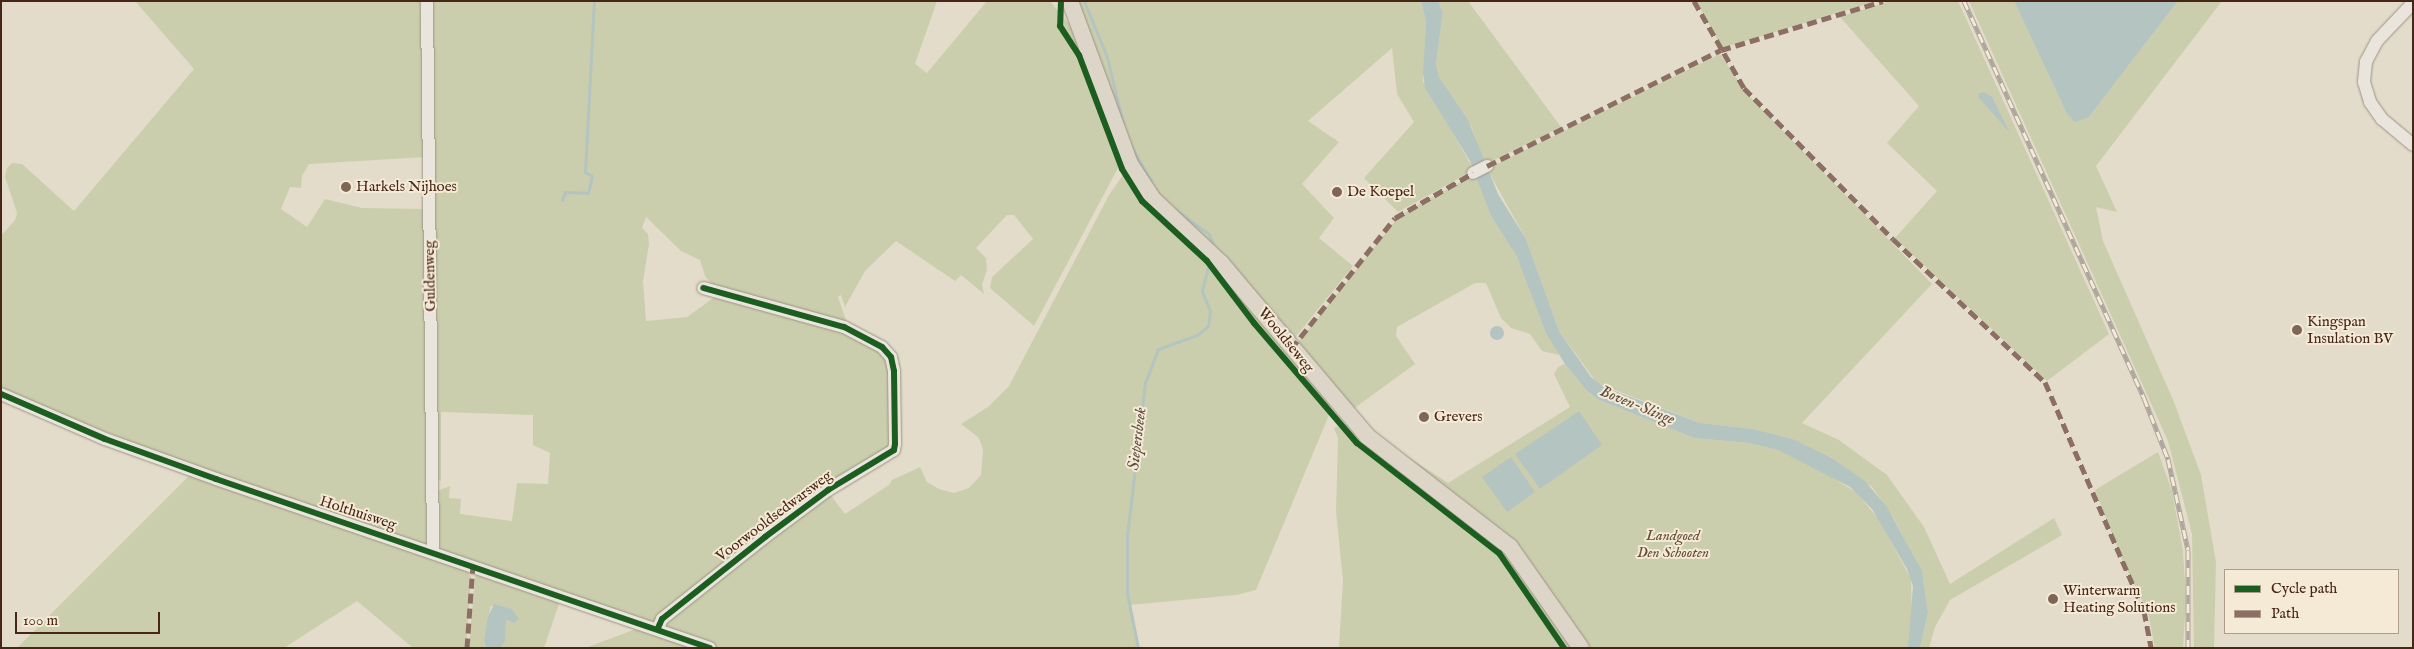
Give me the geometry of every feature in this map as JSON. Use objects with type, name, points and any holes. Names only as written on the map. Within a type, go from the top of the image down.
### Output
[{"type":"main road","name":"Wooldseweg","points":[[1070,1],[1130,164],[1153,200],[1221,263],[1367,436],[1510,547],[1581,648]]},
{"type":"street","name":"Guldenweg","points":[[426,1],[433,551]]},
{"type":"street","points":[[2413,3],[2377,42],[2366,62],[2364,82],[2370,102],[2382,119],[2413,144]]},
{"type":"street","points":[[1473,173],[1487,166]]},
{"type":"street","name":"Voorwooldsedwarsweg","points":[[658,628],[662,619],[765,537],[828,490],[894,450],[895,444],[894,371],[891,357],[882,347],[844,327],[703,288]]},
{"type":"street","name":"Holthuisweg","points":[[1,394],[105,439],[658,628],[710,648]]},
{"type":"green space","points":[[135,1],[420,1],[425,157],[309,164],[302,176],[301,188],[290,187],[281,209],[307,227],[325,199],[362,208],[425,209],[429,542],[422,545],[217,476],[1,390],[1,236],[15,220],[17,213],[5,177],[7,168],[12,163],[22,164],[74,211],[194,69]]},
{"type":"green space","points":[[429,1],[937,1],[915,64],[927,73],[987,1],[1050,1],[1059,12],[1060,31],[1079,57],[1119,166],[1034,326],[990,288],[992,277],[1033,239],[1014,215],[1007,215],[976,248],[986,258],[987,270],[982,284],[984,294],[961,275],[955,281],[896,241],[865,271],[845,307],[841,295],[838,297],[848,326],[715,288],[705,276],[700,260],[681,251],[646,217],[642,228],[648,234],[649,244],[643,281],[646,321],[687,317],[716,296],[859,336],[888,359],[892,445],[653,622],[443,552],[438,547],[434,492],[450,486],[449,498],[461,499],[460,514],[512,521],[517,483],[548,484],[550,453],[533,445],[533,415],[441,412],[441,481],[438,480]]},
{"type":"green space","points":[[1074,1],[1421,1],[1426,22],[1423,81],[1474,170],[1398,212],[1364,178],[1414,122],[1397,94],[1392,48],[1308,121],[1339,142],[1302,184],[1334,218],[1319,238],[1353,266],[1293,340],[1147,186]]},
{"type":"green space","points":[[1438,1],[1468,1],[1561,127],[1484,165],[1472,128],[1439,77],[1436,64],[1443,12]]},
{"type":"green space","points":[[1696,1],[1877,1],[1722,48]]},
{"type":"green space","points":[[1890,1],[1958,1],[2109,334],[2047,381],[1895,238],[1937,191],[1887,143],[1919,106],[1840,17]]},
{"type":"green space","points":[[1969,1],[2014,1],[2067,114],[2089,117],[2178,1],[2222,1],[2096,166],[2117,212],[2096,207],[2103,241],[2174,402],[2201,475],[2216,562],[2214,648],[2194,648],[2192,534],[2168,441]]},
{"type":"green space","points":[[1062,16],[1075,31],[1122,159],[1120,162],[1080,53],[1061,27]]},
{"type":"green space","points":[[1720,54],[1748,95],[1932,284],[1802,423],[1839,440],[1887,475],[1924,527],[1950,584],[2054,518],[2062,535],[1950,600],[1935,627],[1929,648],[1920,648],[1928,613],[1922,572],[1893,517],[1872,487],[1832,458],[1793,439],[1754,429],[1700,423],[1597,383],[1559,331],[1526,239],[1487,169]]},
{"type":"green space","points":[[1126,174],[1131,175],[1205,251],[1330,401],[1329,411],[1256,322],[1208,259],[1153,212]]},
{"type":"green space","points":[[1476,174],[1491,216],[1517,257],[1559,355],[1542,351],[1530,334],[1511,328],[1501,318],[1486,283],[1475,283],[1397,327],[1396,336],[1415,364],[1349,412],[1298,343],[1396,220],[1410,209]]},
{"type":"green space","points":[[1123,175],[1148,210],[1208,264],[1329,415],[1256,590],[1236,595],[1130,605],[1138,648],[719,648],[666,627],[666,624],[829,493],[845,514],[889,485],[892,480],[920,467],[927,482],[939,489],[954,493],[969,488],[981,475],[983,450],[979,438],[961,424],[988,407],[1009,386],[1109,195]]},
{"type":"green space","name":"Landgoed Den Schooten","points":[[1565,364],[1586,390],[1599,400],[1694,438],[1749,443],[1778,450],[1814,466],[1857,493],[1880,521],[1911,579],[1912,623],[1908,648],[1339,648],[1343,580],[1336,512],[1338,438],[1334,428],[1338,426],[1349,437],[1341,425],[1349,423],[1350,419],[1448,483],[1570,407],[1554,374],[1558,367]]},
{"type":"green space","points":[[2158,452],[2172,491],[2183,551],[2186,600],[2183,648],[2155,648],[2148,612],[2123,562],[2095,490]]},
{"type":"green space","points":[[192,473],[463,565],[471,577],[466,648],[413,648],[357,601],[284,648],[17,648]]},
{"type":"green space","points":[[482,571],[561,598],[544,648],[500,648],[505,639],[504,624],[506,620],[511,622],[491,605],[484,640],[486,648],[469,648],[475,577]]},
{"type":"green space","points":[[644,626],[701,648],[585,648]]},
{"type":"water","name":"Boven-Slinge","points":[[1421,1],[1438,1],[1443,12],[1436,64],[1439,77],[1468,120],[1498,194],[1526,239],[1559,331],[1591,377],[1604,387],[1700,423],[1754,429],[1793,439],[1832,458],[1865,481],[1887,507],[1922,571],[1928,613],[1920,648],[1908,648],[1913,586],[1907,569],[1872,509],[1850,487],[1778,450],[1749,443],[1694,438],[1599,400],[1586,390],[1565,364],[1546,333],[1517,257],[1491,216],[1470,161],[1425,88],[1423,73],[1426,22]]},
{"type":"water","points":[[2014,1],[2178,1],[2089,117],[2075,122],[2067,114]]},
{"type":"water","points":[[1984,92],[1992,97],[2010,133],[1979,98],[1978,94]]},
{"type":"water","points":[[1494,326],[1500,326],[1504,333],[1500,340],[1494,340],[1490,336],[1490,330]]},
{"type":"water","points":[[1579,411],[1602,445],[1540,489],[1515,454]]},
{"type":"water","points":[[1511,457],[1535,492],[1507,512],[1482,477]]},
{"type":"water","points":[[494,604],[512,609],[519,619],[514,623],[506,620],[505,641],[500,648],[486,648],[484,640],[488,617]]},
{"type":"waterway","points":[[562,200],[565,192],[588,193],[592,176],[585,172],[594,1]]},
{"type":"waterway","name":"Siepersbeek","points":[[1084,1],[1107,57],[1123,124]]},
{"type":"waterway","name":"Siepersbeek","points":[[1131,146],[1151,182]]},
{"type":"waterway","name":"Siepersbeek","points":[[1176,210],[1209,234],[1213,245]]},
{"type":"waterway","name":"Siepersbeek","points":[[1138,648],[1127,593],[1127,536],[1145,383],[1158,349],[1197,335],[1208,326],[1210,311],[1202,291],[1208,267]]},
{"type":"railway","points":[[1964,1],[2144,398],[2168,459],[2188,550],[2188,648]]},
{"type":"marked path","points":[[1694,1],[1744,88],[1893,239],[2045,382],[2144,611],[2151,648]]},
{"type":"marked path","points":[[1487,166],[1721,50],[1883,1]]},
{"type":"marked path","points":[[1291,349],[1395,218],[1473,173]]},
{"type":"marked path","points":[[467,648],[473,565]]},
{"type":"cycle path","points":[[1061,1],[1060,26],[1079,55],[1122,169],[1142,201],[1207,261],[1254,323],[1357,443],[1499,553],[1564,648]]},
{"type":"cycle path","points":[[658,628],[662,619],[765,537],[828,490],[894,450],[895,444],[894,371],[891,357],[882,347],[844,327],[703,288]]},
{"type":"cycle path","points":[[1,394],[105,439],[216,479],[710,648]]},
{"type":"place","name":"Harkels Nijhoes","points":[[346,187]]},
{"type":"place","name":"De Koepel","points":[[1337,192]]},
{"type":"place","name":"Kingspan Insulation BV","points":[[2297,330]]},
{"type":"place","name":"Grevers","points":[[1424,417]]},
{"type":"place","name":"Winterwarm Heating Solutions","points":[[2053,599]]}]
